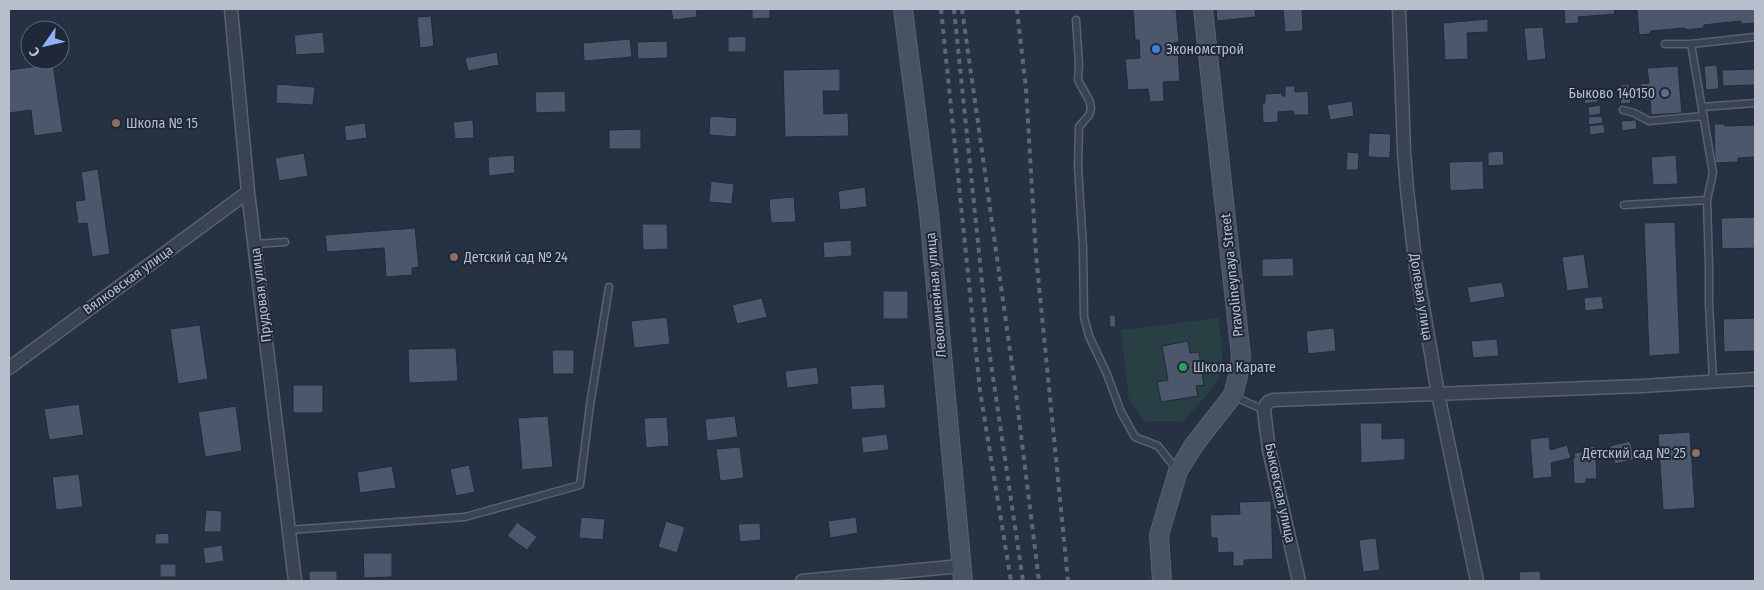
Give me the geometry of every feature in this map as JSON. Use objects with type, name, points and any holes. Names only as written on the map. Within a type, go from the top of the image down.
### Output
[{"type":"main road","name":"Леволинейная улица","points":[[903,9],[929,214],[962,574]]},
{"type":"main road","name":"Pravolineynaya Street","points":[[1162,581],[1159,535],[1178,471],[1194,446],[1233,396],[1241,356],[1203,9]]},
{"type":"street","name":"Прудовая улица","points":[[231,9],[248,192],[295,581]]},
{"type":"street","name":"Долевая улица","points":[[1399,9],[1408,199],[1414,260],[1438,394],[1477,581]]},
{"type":"street","name":"Вялковская улица","points":[[9,368],[248,192]]},
{"type":"street","points":[[1265,407],[1269,401],[1274,400],[1641,386],[1755,379]]},
{"type":"street","name":"Быковская улица","points":[[1265,407],[1269,450],[1299,581]]},
{"type":"street","points":[[802,581],[962,574]]},
{"type":"lane","points":[[1076,20],[1079,64],[1078,80],[1090,102],[1091,109],[1089,115],[1079,128],[1078,166],[1084,276],[1084,317],[1089,336],[1107,374],[1121,412],[1135,437],[1158,446],[1178,471]]},
{"type":"lane","points":[[1665,44],[1691,44],[1755,37]]},
{"type":"lane","points":[[1691,44],[1713,173],[1707,200],[1713,381]]},
{"type":"lane","points":[[1702,107],[1755,102]]},
{"type":"lane","points":[[1623,110],[1634,112],[1649,121],[1704,116]]},
{"type":"lane","points":[[1624,205],[1707,200]]},
{"type":"lane","points":[[255,244],[285,242]]},
{"type":"lane","points":[[288,530],[465,518],[580,485],[590,405],[609,287]]},
{"type":"lane","points":[[1233,396],[1265,407]]},
{"type":"green space","points":[[1219,318],[1222,366],[1221,373],[1212,387],[1183,421],[1145,421],[1129,401],[1121,330]]},
{"type":"building","points":[[671,9],[696,9],[697,17],[673,20]]},
{"type":"building","points":[[752,9],[770,9],[770,18],[752,19]]},
{"type":"building","points":[[1133,9],[1176,9],[1179,42],[1173,43],[1174,53],[1178,52],[1180,81],[1163,82],[1164,101],[1150,102],[1148,89],[1128,90],[1125,59],[1140,58],[1139,40],[1135,40]]},
{"type":"building","points":[[1216,9],[1255,9],[1256,17],[1217,21]]},
{"type":"building","points":[[1283,9],[1302,9],[1303,31],[1285,32]]},
{"type":"building","points":[[1564,9],[1614,9],[1615,14],[1578,17],[1579,23],[1565,24]]},
{"type":"building","points":[[1637,9],[1755,9],[1755,23],[1742,24],[1740,21],[1704,25],[1703,28],[1687,30],[1685,28],[1651,31],[1649,34],[1639,35]]},
{"type":"building","points":[[431,16],[434,46],[420,48],[417,17]]},
{"type":"building","points":[[1488,19],[1488,32],[1467,33],[1468,59],[1445,60],[1443,23]]},
{"type":"building","points":[[1543,27],[1546,59],[1527,61],[1524,28]]},
{"type":"building","points":[[323,32],[325,53],[296,55],[294,35]]},
{"type":"building","points":[[746,36],[746,52],[728,52],[728,37]]},
{"type":"building","points":[[630,39],[632,57],[584,61],[583,43]]},
{"type":"building","points":[[667,41],[668,58],[638,59],[637,42]]},
{"type":"building","points":[[497,52],[499,65],[468,71],[465,58]]},
{"type":"building","points":[[1717,65],[1719,89],[1706,90],[1704,66]]},
{"type":"building","points":[[1678,66],[1682,113],[1651,115],[1650,100],[1642,101],[1640,84],[1649,83],[1647,68]]},
{"type":"building","points":[[20,68],[54,70],[63,132],[34,136],[31,110],[9,113],[9,70]]},
{"type":"building","points":[[840,69],[840,91],[823,91],[824,114],[848,113],[849,136],[785,137],[783,70]]},
{"type":"building","points":[[1755,69],[1755,85],[1723,86],[1722,70]]},
{"type":"building","points":[[277,84],[315,87],[313,105],[276,103]]},
{"type":"building","points":[[1629,84],[1631,103],[1621,104],[1619,85]]},
{"type":"building","points":[[1285,86],[1295,86],[1295,92],[1308,91],[1309,115],[1294,115],[1293,111],[1278,112],[1278,122],[1263,123],[1262,103],[1265,103],[1265,94],[1282,93],[1282,96],[1285,96]]},
{"type":"building","points":[[565,91],[566,112],[536,113],[535,92]]},
{"type":"building","points":[[1597,92],[1598,102],[1585,104],[1583,94]]},
{"type":"building","points":[[1352,101],[1354,116],[1330,120],[1327,105]]},
{"type":"building","points":[[1600,105],[1601,114],[1589,116],[1588,107]]},
{"type":"building","points":[[710,116],[737,118],[736,137],[709,135]]},
{"type":"building","points":[[1602,116],[1603,123],[1589,125],[1588,117]]},
{"type":"building","points":[[473,120],[474,138],[455,139],[453,122]]},
{"type":"building","points":[[1636,120],[1637,129],[1622,131],[1621,121]]},
{"type":"building","points":[[365,123],[367,138],[346,141],[344,126]]},
{"type":"building","points":[[1604,124],[1605,133],[1590,135],[1589,126]]},
{"type":"building","points":[[1714,124],[1725,124],[1725,126],[1755,125],[1755,157],[1738,158],[1738,162],[1715,163]]},
{"type":"building","points":[[641,129],[641,149],[609,149],[609,130]]},
{"type":"building","points":[[1369,133],[1391,134],[1390,158],[1368,157]]},
{"type":"building","points":[[1503,151],[1504,165],[1488,166],[1488,152]]},
{"type":"building","points":[[1347,152],[1359,153],[1358,170],[1346,170]]},
{"type":"building","points":[[304,153],[308,176],[279,181],[275,158]]},
{"type":"building","points":[[514,155],[515,173],[489,176],[488,157]]},
{"type":"building","points":[[1676,155],[1678,184],[1653,185],[1651,157]]},
{"type":"building","points":[[1483,161],[1484,189],[1450,191],[1449,162]]},
{"type":"building","points":[[98,169],[110,254],[92,257],[87,223],[78,224],[75,201],[85,200],[81,172]]},
{"type":"building","points":[[711,181],[734,184],[732,204],[709,202]]},
{"type":"building","points":[[865,187],[867,207],[840,210],[838,191]]},
{"type":"building","points":[[794,197],[796,222],[771,223],[769,199]]},
{"type":"building","points":[[1755,217],[1755,248],[1722,249],[1721,218]]},
{"type":"building","points":[[1675,222],[1680,354],[1649,356],[1644,223]]},
{"type":"building","points":[[642,224],[667,224],[668,249],[643,250]]},
{"type":"building","points":[[415,228],[419,267],[412,268],[412,275],[386,277],[384,248],[327,252],[325,235]]},
{"type":"building","points":[[851,240],[852,256],[824,258],[823,242]]},
{"type":"building","points":[[1584,254],[1589,288],[1567,291],[1562,257]]},
{"type":"building","points":[[1293,258],[1294,276],[1262,277],[1262,259]]},
{"type":"building","points":[[1502,282],[1505,297],[1470,303],[1467,287]]},
{"type":"building","points":[[883,291],[908,291],[908,319],[883,319]]},
{"type":"building","points":[[1602,296],[1604,309],[1585,311],[1584,298]]},
{"type":"building","points":[[762,298],[767,317],[737,324],[732,305]]},
{"type":"building","points":[[1109,315],[1115,315],[1116,327],[1110,327]]},
{"type":"building","points":[[667,317],[670,344],[634,348],[631,321]]},
{"type":"building","points":[[1755,318],[1755,351],[1724,352],[1723,319]]},
{"type":"building","points":[[200,325],[208,379],[178,384],[170,329]]},
{"type":"building","points":[[1334,328],[1336,351],[1308,354],[1306,331]]},
{"type":"building","points":[[1497,339],[1499,356],[1473,358],[1471,341]]},
{"type":"building","name":"Школа Карате","points":[[1188,341],[1190,353],[1199,352],[1204,385],[1196,386],[1198,396],[1161,402],[1157,382],[1168,380],[1162,346]]},
{"type":"building","points":[[456,348],[458,381],[409,383],[408,349]]},
{"type":"building","points":[[552,350],[574,350],[574,374],[553,374]]},
{"type":"building","points":[[817,367],[819,384],[787,388],[785,371]]},
{"type":"building","points":[[884,384],[886,408],[852,410],[850,386]]},
{"type":"building","points":[[293,385],[323,385],[323,413],[293,413]]},
{"type":"building","points":[[79,404],[84,435],[49,440],[44,409]]},
{"type":"building","points":[[236,406],[242,451],[205,457],[198,412]]},
{"type":"building","points":[[548,416],[553,467],[522,470],[518,418]]},
{"type":"building","points":[[735,416],[738,437],[707,441],[705,419]]},
{"type":"building","points":[[667,417],[669,446],[646,448],[644,418]]},
{"type":"building","points":[[1360,423],[1382,423],[1382,439],[1405,438],[1405,460],[1361,463]]},
{"type":"building","points":[[1690,432],[1695,508],[1663,510],[1658,434]]},
{"type":"building","points":[[887,434],[889,450],[863,453],[861,437]]},
{"type":"building","points":[[1549,437],[1550,450],[1567,445],[1571,458],[1551,463],[1552,477],[1533,479],[1530,439]]},
{"type":"building","points":[[1630,441],[1635,459],[1615,464],[1610,446]]},
{"type":"building","points":[[1595,446],[1597,479],[1586,479],[1586,483],[1574,484],[1574,453],[1582,452],[1582,447]]},
{"type":"building","points":[[740,447],[744,478],[720,481],[716,449]]},
{"type":"building","points":[[469,465],[475,492],[456,496],[450,469]]},
{"type":"building","points":[[392,466],[396,488],[360,493],[357,472]]},
{"type":"building","points":[[79,474],[83,507],[56,510],[52,477]]},
{"type":"building","points":[[1271,501],[1273,559],[1244,560],[1244,566],[1233,566],[1233,552],[1218,553],[1217,538],[1211,538],[1210,515],[1240,514],[1239,502]]},
{"type":"building","points":[[206,510],[222,511],[221,532],[204,532]]},
{"type":"building","points":[[581,517],[605,519],[603,540],[579,538]]},
{"type":"building","points":[[856,517],[858,533],[830,538],[828,521]]},
{"type":"building","points":[[666,521],[685,527],[677,553],[658,547]]},
{"type":"building","points":[[517,522],[537,537],[527,550],[507,536]]},
{"type":"building","points":[[760,523],[761,540],[740,542],[738,524]]},
{"type":"building","points":[[169,533],[169,544],[155,544],[155,534]]},
{"type":"building","points":[[1376,538],[1380,570],[1363,572],[1359,540]]},
{"type":"building","points":[[222,545],[224,561],[205,564],[203,548]]},
{"type":"building","points":[[363,553],[392,553],[392,577],[364,578]]},
{"type":"building","points":[[160,564],[176,564],[176,577],[160,577]]},
{"type":"building","points":[[309,571],[337,571],[337,581],[309,581]]},
{"type":"building","points":[[1540,571],[1541,581],[1520,581],[1519,572]]},
{"type":"railway","points":[[941,9],[980,391],[1011,581]]},
{"type":"railway","points":[[954,9],[989,350],[1023,581]]},
{"type":"railway","points":[[962,9],[1015,386],[1039,581]]},
{"type":"railway","points":[[1017,9],[1026,89],[1036,255],[1068,581]]},
{"type":"place","name":"Экономстрой","points":[[1156,49]]},
{"type":"place","name":"Быково 140150","points":[[1665,93]]},
{"type":"place","name":"Школа № 15","points":[[116,123]]},
{"type":"place","name":"Детский сад № 24","points":[[454,257]]},
{"type":"place","name":"Школа Карате","points":[[1183,367]]},
{"type":"place","name":"Детский сад № 25","points":[[1696,453]]}]
